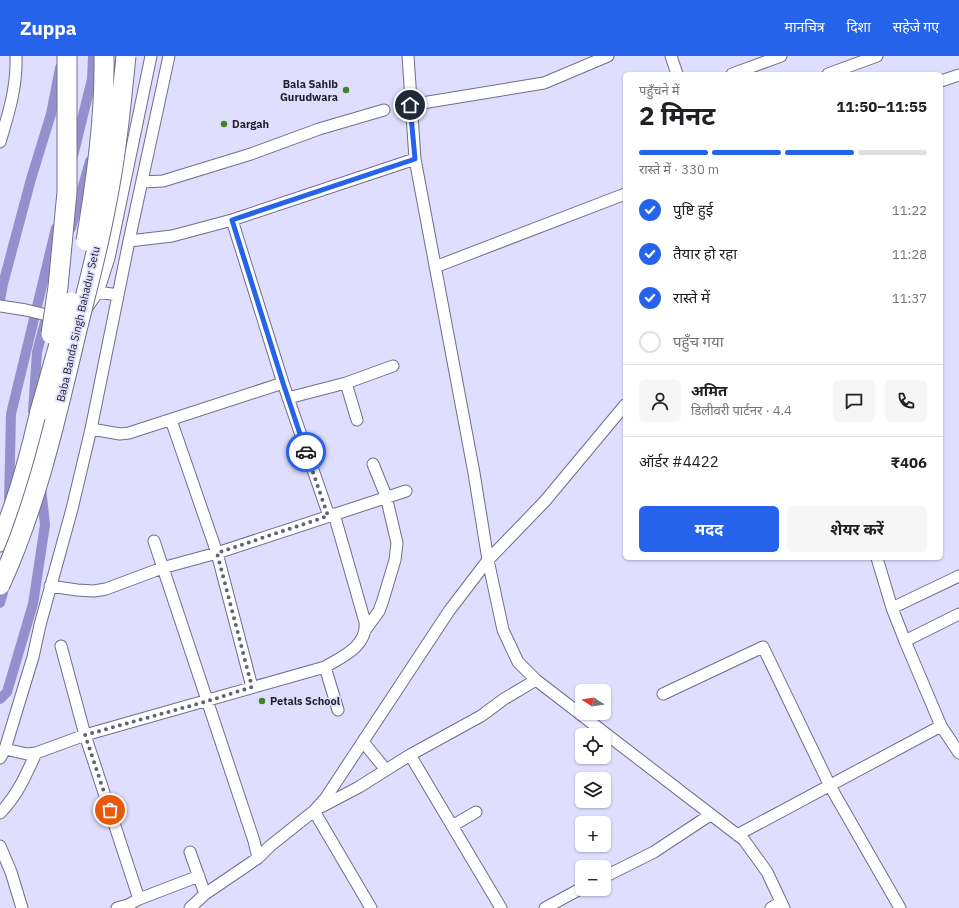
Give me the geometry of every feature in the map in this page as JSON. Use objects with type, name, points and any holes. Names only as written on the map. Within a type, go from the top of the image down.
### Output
[{"type":"highway","points":[[40,411],[58,287],[67,192],[67,56]]},
{"type":"highway","name":"Baba Banda Singh Bahadur Setu","points":[[0,542],[6,528],[29,456],[85,246],[93,197],[104,105],[104,56]]},
{"type":"highway","name":"Baba Banda Singh Bahadur Setu","points":[[0,585],[12,560],[28,517],[57,413],[104,214],[121,104],[126,56]]},
{"type":"street","points":[[0,142],[16,82],[16,56]]},
{"type":"street","points":[[0,306],[26,310],[76,322],[98,292],[109,258],[151,56]]},
{"type":"street","points":[[170,56],[129,241],[91,429],[72,509],[50,586],[33,657],[2,754],[36,753],[85,735],[325,667],[356,647],[379,610],[397,552],[396,531],[386,496],[373,464]]},
{"type":"street","points":[[408,56],[410,105],[415,159],[474,473],[488,560],[503,630],[518,662],[536,680],[744,840],[767,872],[782,905],[771,908]]},
{"type":"street","points":[[410,105],[544,83],[608,56]]},
{"type":"street","points":[[671,56],[676,72]]},
{"type":"street","points":[[737,72],[781,56]]},
{"type":"street","points":[[833,72],[876,56]]},
{"type":"street","points":[[943,80],[959,75]]},
{"type":"street","points":[[142,182],[162,181],[252,154],[319,129],[384,110]]},
{"type":"street","points":[[129,241],[172,236],[232,220],[415,159]]},
{"type":"street","points":[[435,267],[623,195]]},
{"type":"street","points":[[232,220],[283,383],[331,515],[366,629]]},
{"type":"street","points":[[98,292],[118,295]]},
{"type":"street","points":[[288,398],[346,383],[393,366]]},
{"type":"street","points":[[91,429],[120,434],[129,433],[283,383]]},
{"type":"street","points":[[346,383],[357,420]]},
{"type":"street","points":[[190,908],[205,894],[258,858],[270,846],[314,811],[332,790],[364,743],[449,611],[488,560],[545,501],[623,407]]},
{"type":"street","points":[[171,420],[217,553],[252,687]]},
{"type":"street","points":[[50,586],[94,591],[106,589],[162,568],[217,553],[386,496],[406,491]]},
{"type":"street","points":[[154,541],[254,841],[258,858]]},
{"type":"street","points":[[878,560],[892,608],[941,726],[959,752]]},
{"type":"street","points":[[892,608],[959,576]]},
{"type":"street","points":[[905,641],[959,614]]},
{"type":"street","points":[[61,646],[85,735],[139,899]]},
{"type":"street","points":[[663,694],[763,647],[830,786],[900,908]]},
{"type":"street","points":[[325,667],[338,710]]},
{"type":"street","points":[[314,811],[359,788],[410,755],[481,716],[504,699],[536,680]]},
{"type":"street","points":[[737,835],[941,726]]},
{"type":"street","points":[[364,743],[386,770]]},
{"type":"street","points":[[0,812],[9,804],[18,791],[36,753]]},
{"type":"street","points":[[410,755],[500,908]]},
{"type":"street","points":[[314,811],[371,908]]},
{"type":"street","points":[[452,826],[476,812]]},
{"type":"street","points":[[611,874],[654,852],[710,814]]},
{"type":"street","points":[[0,846],[11,872],[22,908]]},
{"type":"street","points":[[190,852],[205,894]]},
{"type":"street","points":[[117,908],[128,905],[139,899],[199,876]]},
{"type":"street","points":[[545,908],[575,892]]},
{"type":"waterway","points":[[73,156],[92,79],[93,56]]},
{"type":"waterway","points":[[0,300],[31,179],[51,114],[60,68]]},
{"type":"waterway","points":[[71,228],[90,161]]},
{"type":"waterway","points":[[9,502],[11,414],[56,228]]},
{"type":"waterway","points":[[33,411],[37,352],[45,322]]},
{"type":"waterway","points":[[0,699],[7,692],[33,604],[45,525],[41,487]]},
{"type":"waterway","points":[[0,603],[6,582]]},
{"type":"way so far","points":[[110,810],[85,735],[208,701],[252,687],[217,553],[328,516],[306,452]]},
{"type":"place","name":"Bala Sahib Gurudwara","points":[[346,90]]},
{"type":"place","name":"Dargah","points":[[224,124]]},
{"type":"place","name":"Petals School","points":[[262,701]]},
{"type":"route","points":[[306,452],[232,220],[415,159],[410,105]]}]
